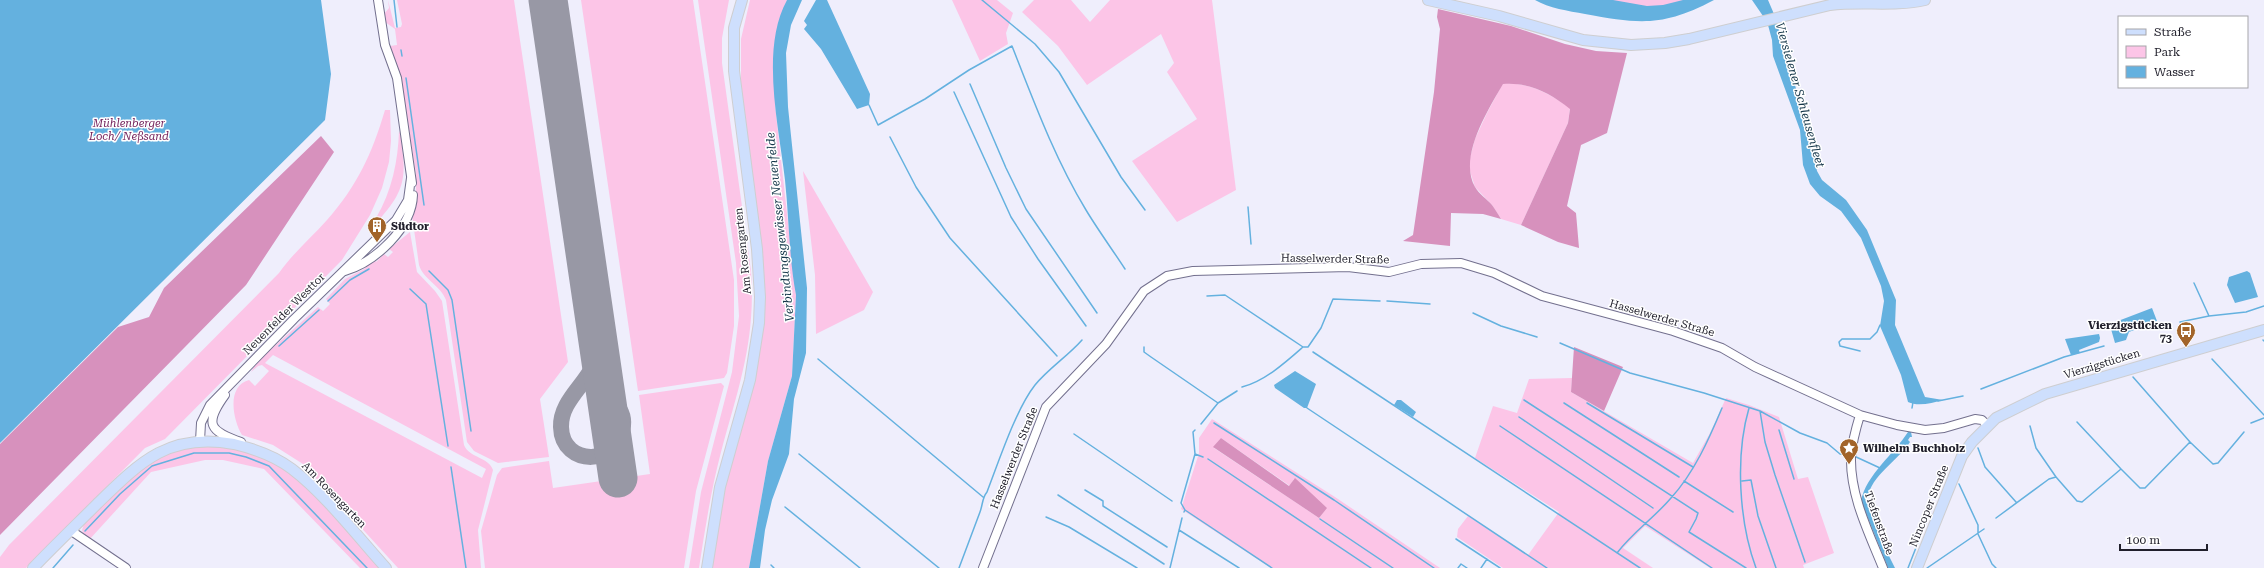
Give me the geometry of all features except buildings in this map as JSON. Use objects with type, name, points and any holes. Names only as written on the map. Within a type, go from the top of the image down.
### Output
[{"type":"main road","name":"Am Rosengarten","points":[[707,568],[718,494],[751,373],[759,323],[760,292],[757,249],[734,71],[734,28],[742,0]]},
{"type":"main road","points":[[1428,0],[1510,18],[1566,36],[1613,44],[1631,45],[1665,43],[1840,4],[1896,4],[1925,0]]},
{"type":"main road","name":"Vierzigstücken","points":[[1996,418],[2045,394],[2264,330]]},
{"type":"main road","name":"Nincoper Straße","points":[[1917,568],[1955,470],[1972,442],[1996,418]]},
{"type":"main road","name":"Am Rosengarten","points":[[33,568],[70,530],[139,464],[155,454],[175,446],[200,442],[230,444],[258,450],[283,463],[302,477],[386,568]]},
{"type":"street","name":"Neuenfelder Westtor","points":[[342,272],[357,267],[372,259],[399,231],[408,217],[413,192],[397,78],[385,45],[378,0]]},
{"type":"street","name":"Neuenfelder Westtor","points":[[200,442],[201,423],[206,411],[241,373],[342,272],[395,216],[404,200],[411,178]]},
{"type":"street","name":"Hasselwerder Straße","points":[[983,568],[1046,407],[1106,344],[1144,291],[1161,279],[1177,274],[1216,269],[1348,267],[1389,272],[1421,264],[1461,263],[1494,273],[1542,296],[1673,331],[1722,348],[1755,367],[1860,415],[1925,430],[1944,428],[1975,419],[1982,420],[1988,426]]},
{"type":"street","name":"Neuenfelder Westtor","points":[[241,373],[214,412],[213,423],[220,434],[250,444],[258,450]]},
{"type":"street","name":"Tiefenstraße","points":[[1860,415],[1851,455],[1857,498],[1884,568]]},
{"type":"street","points":[[70,530],[126,568]]},
{"type":"green space","points":[[388,0],[395,28],[401,27],[402,24],[397,0],[514,0],[568,362],[540,399],[549,457],[498,463],[474,451],[467,442],[446,300],[444,295],[424,274],[419,265],[412,215],[416,192],[416,174],[401,77],[390,46],[397,45],[395,29],[385,22],[384,14],[389,8]]},
{"type":"green space","points":[[581,0],[693,0],[734,280],[734,326],[727,373],[724,378],[638,391]]},
{"type":"green space","points":[[698,0],[729,0],[722,38],[722,63],[751,271],[752,296],[751,319],[745,363],[714,481],[699,568],[689,568],[701,492],[732,372],[739,316],[736,263]]},
{"type":"green space","points":[[750,0],[787,0],[778,24],[775,105],[796,295],[792,376],[768,461],[749,568],[712,568],[717,519],[760,348],[741,83],[741,39]]},
{"type":"green space","points":[[952,0],[997,0],[1013,13],[1006,33],[1008,44],[980,61]]},
{"type":"green space","points":[[1034,0],[1071,0],[1090,22],[1110,0],[1212,0],[1236,190],[1177,222],[1132,161],[1197,119],[1167,72],[1174,63],[1161,34],[1087,85],[1058,46],[1022,12]]},
{"type":"green space","points":[[1572,0],[1692,0],[1660,11]]},
{"type":"green space","points":[[1503,83],[1513,83],[1531,87],[1547,93],[1570,108],[1568,123],[1521,225],[1501,219],[1492,205],[1475,187],[1468,165],[1475,139]]},
{"type":"green space","points":[[385,110],[390,110],[391,141],[389,162],[382,188],[370,215],[342,260],[165,439],[145,448],[26,568],[0,568],[0,557],[9,545],[279,273],[296,252],[338,207],[355,182],[369,155]]},
{"type":"green space","points":[[399,131],[404,170],[403,179],[401,187],[393,203],[379,220],[376,218],[382,208],[390,187],[396,165]]},
{"type":"green space","points":[[803,171],[873,292],[864,310],[816,334],[815,275]]},
{"type":"green space","points":[[410,232],[417,272],[435,291],[442,301],[464,445],[470,453],[487,462],[493,470],[478,530],[481,568],[398,568],[303,464],[273,445],[242,435],[236,421],[234,413],[234,396],[237,389],[242,383],[249,380],[255,386],[269,371],[262,365],[258,366],[251,372],[257,362],[318,307],[323,311],[330,304],[326,299],[345,279],[364,269],[374,259],[376,262],[384,254],[388,257],[393,252],[389,249]],"holes":[[[273,355],[486,469],[482,478],[265,363]]]},
{"type":"green space","points":[[1572,378],[1571,392],[1693,463],[1710,433],[1726,398],[1779,417],[1798,479],[1808,477],[1834,553],[1803,565],[1804,568],[1710,568],[1645,526],[1623,548],[1653,568],[1503,568],[1457,537],[1458,529],[1468,516],[1528,555],[1559,512],[1475,458],[1493,406],[1517,413],[1529,379]]},
{"type":"green space","points":[[721,383],[724,386],[696,491],[684,568],[485,568],[481,531],[497,475],[502,468],[549,461],[553,488],[650,474],[639,395]]},
{"type":"green space","points":[[1212,419],[1335,497],[1440,568],[1271,568],[1181,509],[1199,453],[1199,438]],"holes":[[[1221,438],[1290,486],[1294,479],[1326,508],[1319,518],[1214,448]]]},
{"type":"green space","points":[[210,446],[252,453],[275,462],[303,483],[331,511],[381,568],[360,568],[264,469],[223,460],[205,460],[151,472],[89,540],[84,535],[82,530],[85,521],[127,480],[151,462],[177,451]]},
{"type":"shaded area","points":[[1438,9],[1511,26],[1565,44],[1596,51],[1627,53],[1607,133],[1581,145],[1567,206],[1576,213],[1579,248],[1558,242],[1521,225],[1568,123],[1570,109],[1555,98],[1539,90],[1513,84],[1503,84],[1490,107],[1477,134],[1472,148],[1470,162],[1471,175],[1475,187],[1492,205],[1501,219],[1483,214],[1451,213],[1450,246],[1403,241],[1413,235],[1434,92],[1440,29],[1437,17]]},
{"type":"shaded area","points":[[321,136],[334,152],[246,285],[0,535],[0,444],[118,327],[149,317],[164,288]]},
{"type":"shaded area","points":[[1574,347],[1623,367],[1604,411],[1571,392]]},
{"type":"shaded area","points":[[1221,438],[1289,486],[1295,478],[1327,508],[1319,518],[1213,447]]},
{"type":"water","name":"Mühlenberger Loch/ Neßsand","points":[[0,0],[321,0],[331,74],[325,120],[0,443]]},
{"type":"water","points":[[787,0],[802,0],[791,25],[786,53],[788,107],[807,288],[806,353],[794,399],[789,454],[772,500],[765,530],[760,568],[749,568],[768,461],[792,376],[796,295],[790,252],[785,180],[776,113],[773,65],[774,41],[779,20]]},
{"type":"water","points":[[816,0],[827,0],[870,94],[869,105],[857,109],[821,49],[804,29],[807,25],[804,21]]},
{"type":"water","points":[[1535,0],[1613,0],[1647,6],[1663,5],[1683,0],[1714,0],[1680,15],[1651,21],[1637,21],[1621,20],[1565,10],[1546,5]]},
{"type":"water","points":[[1752,0],[1768,0],[1774,14],[1763,16]]},
{"type":"water","points":[[1777,23],[1808,130],[1817,171],[1822,180],[1846,200],[1867,230],[1896,300],[1895,325],[1925,397],[1943,400],[1921,404],[1908,402],[1901,375],[1880,326],[1884,301],[1881,286],[1861,238],[1841,211],[1820,196],[1810,184],[1803,165],[1800,130],[1773,56],[1772,40],[1768,25]]},
{"type":"water","points":[[2247,271],[2250,273],[2258,297],[2235,303],[2227,285],[2229,277]]},
{"type":"water","points":[[2152,308],[2157,321],[2129,332],[2126,340],[2115,343],[2111,329],[2118,321]]},
{"type":"water","points":[[2099,334],[2099,342],[2079,350],[2080,353],[2071,355],[2065,339]]},
{"type":"water","points":[[1295,371],[1316,384],[1307,408],[1304,408],[1275,388],[1274,385]]},
{"type":"water","points":[[1397,400],[1401,400],[1416,412],[1413,417],[1394,405]]},
{"type":"water","points":[[1908,432],[1911,432],[1912,437],[1908,440],[1910,442],[1879,475],[1870,490],[1867,499],[1888,554],[1895,568],[1888,568],[1861,501],[1868,482]]},
{"type":"waterway","points":[[394,0],[397,27]]},
{"type":"waterway","points":[[982,0],[1035,44],[1059,72],[1121,177],[1145,210]]},
{"type":"waterway","points":[[869,105],[878,125],[925,99],[969,70],[1012,46],[1028,88],[1064,171],[1091,217],[1125,269]]},
{"type":"waterway","points":[[401,50],[402,56]]},
{"type":"waterway","points":[[406,78],[424,205]]},
{"type":"waterway","points":[[970,84],[1006,168],[1026,209],[1097,313]]},
{"type":"waterway","points":[[954,92],[1011,217],[1038,259],[1086,326]]},
{"type":"waterway","points":[[890,137],[916,187],[950,238],[1057,356]]},
{"type":"waterway","points":[[1248,207],[1251,244]]},
{"type":"waterway","points":[[328,301],[350,280],[369,269]]},
{"type":"waterway","points":[[429,271],[448,290],[452,300],[471,431]]},
{"type":"waterway","points":[[2194,283],[2209,316],[2246,312],[2264,306]]},
{"type":"waterway","points":[[410,289],[426,304],[448,446]]},
{"type":"waterway","points":[[1207,296],[1225,295],[1303,347]]},
{"type":"waterway","points":[[1242,387],[1267,376],[1303,347],[1308,347],[1321,328],[1333,299],[1380,301]]},
{"type":"waterway","points":[[1387,301],[1430,304]]},
{"type":"waterway","points":[[279,346],[319,310]]},
{"type":"waterway","points":[[1473,313],[1501,326],[1537,337]]},
{"type":"waterway","points":[[2180,322],[2209,316]]},
{"type":"waterway","points":[[1860,351],[1840,346],[1839,342],[1842,339],[1870,339],[1877,332],[1880,325]]},
{"type":"waterway","points":[[959,568],[980,512],[984,497],[1021,407],[1040,379],[1082,340]]},
{"type":"waterway","points":[[1560,343],[1630,373],[1704,393],[1760,411],[1800,433],[1827,443],[1840,454],[1849,455]]},
{"type":"waterway","points":[[1981,389],[2064,357],[2104,346]]},
{"type":"waterway","points":[[1144,347],[1144,352],[1218,403]]},
{"type":"waterway","points":[[1313,352],[1640,568]]},
{"type":"waterway","points":[[818,359],[983,497]]},
{"type":"waterway","points":[[2212,359],[2264,415]]},
{"type":"waterway","points":[[2133,377],[2190,442]]},
{"type":"waterway","points":[[1201,424],[1218,403],[1237,391]]},
{"type":"waterway","points":[[1938,401],[1963,396]]},
{"type":"waterway","points":[[1524,400],[1698,513],[1689,532],[1746,568]]},
{"type":"waterway","name":"Viersielener Schleusenfleet","points":[[1912,408],[1913,402]]},
{"type":"waterway","points":[[1564,403],[1679,477]]},
{"type":"waterway","points":[[1587,403],[1693,467]]},
{"type":"waterway","points":[[1307,408],[1547,568]]},
{"type":"waterway","points":[[1617,553],[1623,545],[1664,505],[1687,478],[1712,432],[1722,408]]},
{"type":"waterway","points":[[1749,408],[1742,447],[1741,489],[1746,530],[1750,550],[1756,568]]},
{"type":"waterway","points":[[1760,411],[1765,442],[1805,562]]},
{"type":"waterway","points":[[1519,417],[1653,508]]},
{"type":"waterway","points":[[2251,423],[2264,418]]},
{"type":"waterway","points":[[2077,422],[2121,469]]},
{"type":"waterway","points":[[1214,423],[1334,500],[1434,568]]},
{"type":"waterway","points":[[1500,426],[1712,568]]},
{"type":"waterway","points":[[2030,426],[2036,448],[2056,477]]},
{"type":"waterway","points":[[1184,512],[1185,510],[1181,503],[1195,454],[1193,432],[1195,430]]},
{"type":"waterway","points":[[1779,430],[1794,479]]},
{"type":"waterway","points":[[1996,518],[2049,479],[2056,477],[2077,501],[2082,502],[2121,469],[2140,488],[2145,488],[2190,442],[2213,464],[2218,463],[2244,432]]},
{"type":"waterway","points":[[1074,434],[1172,501]]},
{"type":"waterway","points":[[1978,448],[1985,467],[2016,502]]},
{"type":"waterway","points":[[85,531],[120,494],[152,466],[194,453],[229,453],[246,457],[269,466],[367,568]]},
{"type":"waterway","points":[[799,454],[939,568]]},
{"type":"waterway","points":[[1195,454],[1203,457]]},
{"type":"waterway","points":[[1854,456],[1880,468]]},
{"type":"waterway","points":[[1208,459],[1371,568]]},
{"type":"waterway","points":[[451,467],[466,568]]},
{"type":"waterway","points":[[1742,481],[1751,480],[1758,516],[1776,568]]},
{"type":"waterway","points":[[1684,481],[1733,512]]},
{"type":"waterway","points":[[1959,484],[1978,525],[1978,534],[1992,564],[1996,568]]},
{"type":"waterway","points":[[1085,490],[1103,501],[1103,506],[1167,547]]},
{"type":"waterway","points":[[1058,495],[1164,564]]},
{"type":"waterway","points":[[785,507],[860,568]]},
{"type":"waterway","points":[[1185,510],[1272,568]]},
{"type":"waterway","points":[[1908,568],[1930,512]]},
{"type":"waterway","points":[[1046,517],[1069,527],[1137,568]]},
{"type":"waterway","points":[[1170,568],[1182,518]]},
{"type":"waterway","points":[[1320,519],[1393,568]]},
{"type":"waterway","points":[[1927,568],[1984,529]]},
{"type":"waterway","points":[[1179,530],[1239,568]]},
{"type":"waterway","points":[[1456,539],[1500,568]]},
{"type":"waterway","points":[[53,568],[73,545]]},
{"type":"waterway","points":[[1481,568],[1487,559]]},
{"type":"waterway","points":[[1458,568],[1461,564],[1467,568]]},
{"type":"waterway","points":[[771,565],[774,568]]},
{"type":"taxiway","points":[[598,348],[592,369],[566,406],[562,416],[561,427],[564,440],[571,450],[581,455],[592,457],[603,455],[613,449],[620,439],[623,426],[622,415],[605,386],[598,352]]},
{"type":"runway","points":[[548,0],[618,478]]},
{"type":"place","name":"Südtor","points":[[377,243]]},
{"type":"place","name":"Vierzigstücken 73","points":[[2186,348]]},
{"type":"place","name":"Wilhelm Buchholz","points":[[1849,465]]},
{"type":"water label","name":"Verbindungsgewässer Neuenfelde","points":[[780,227]]}]
